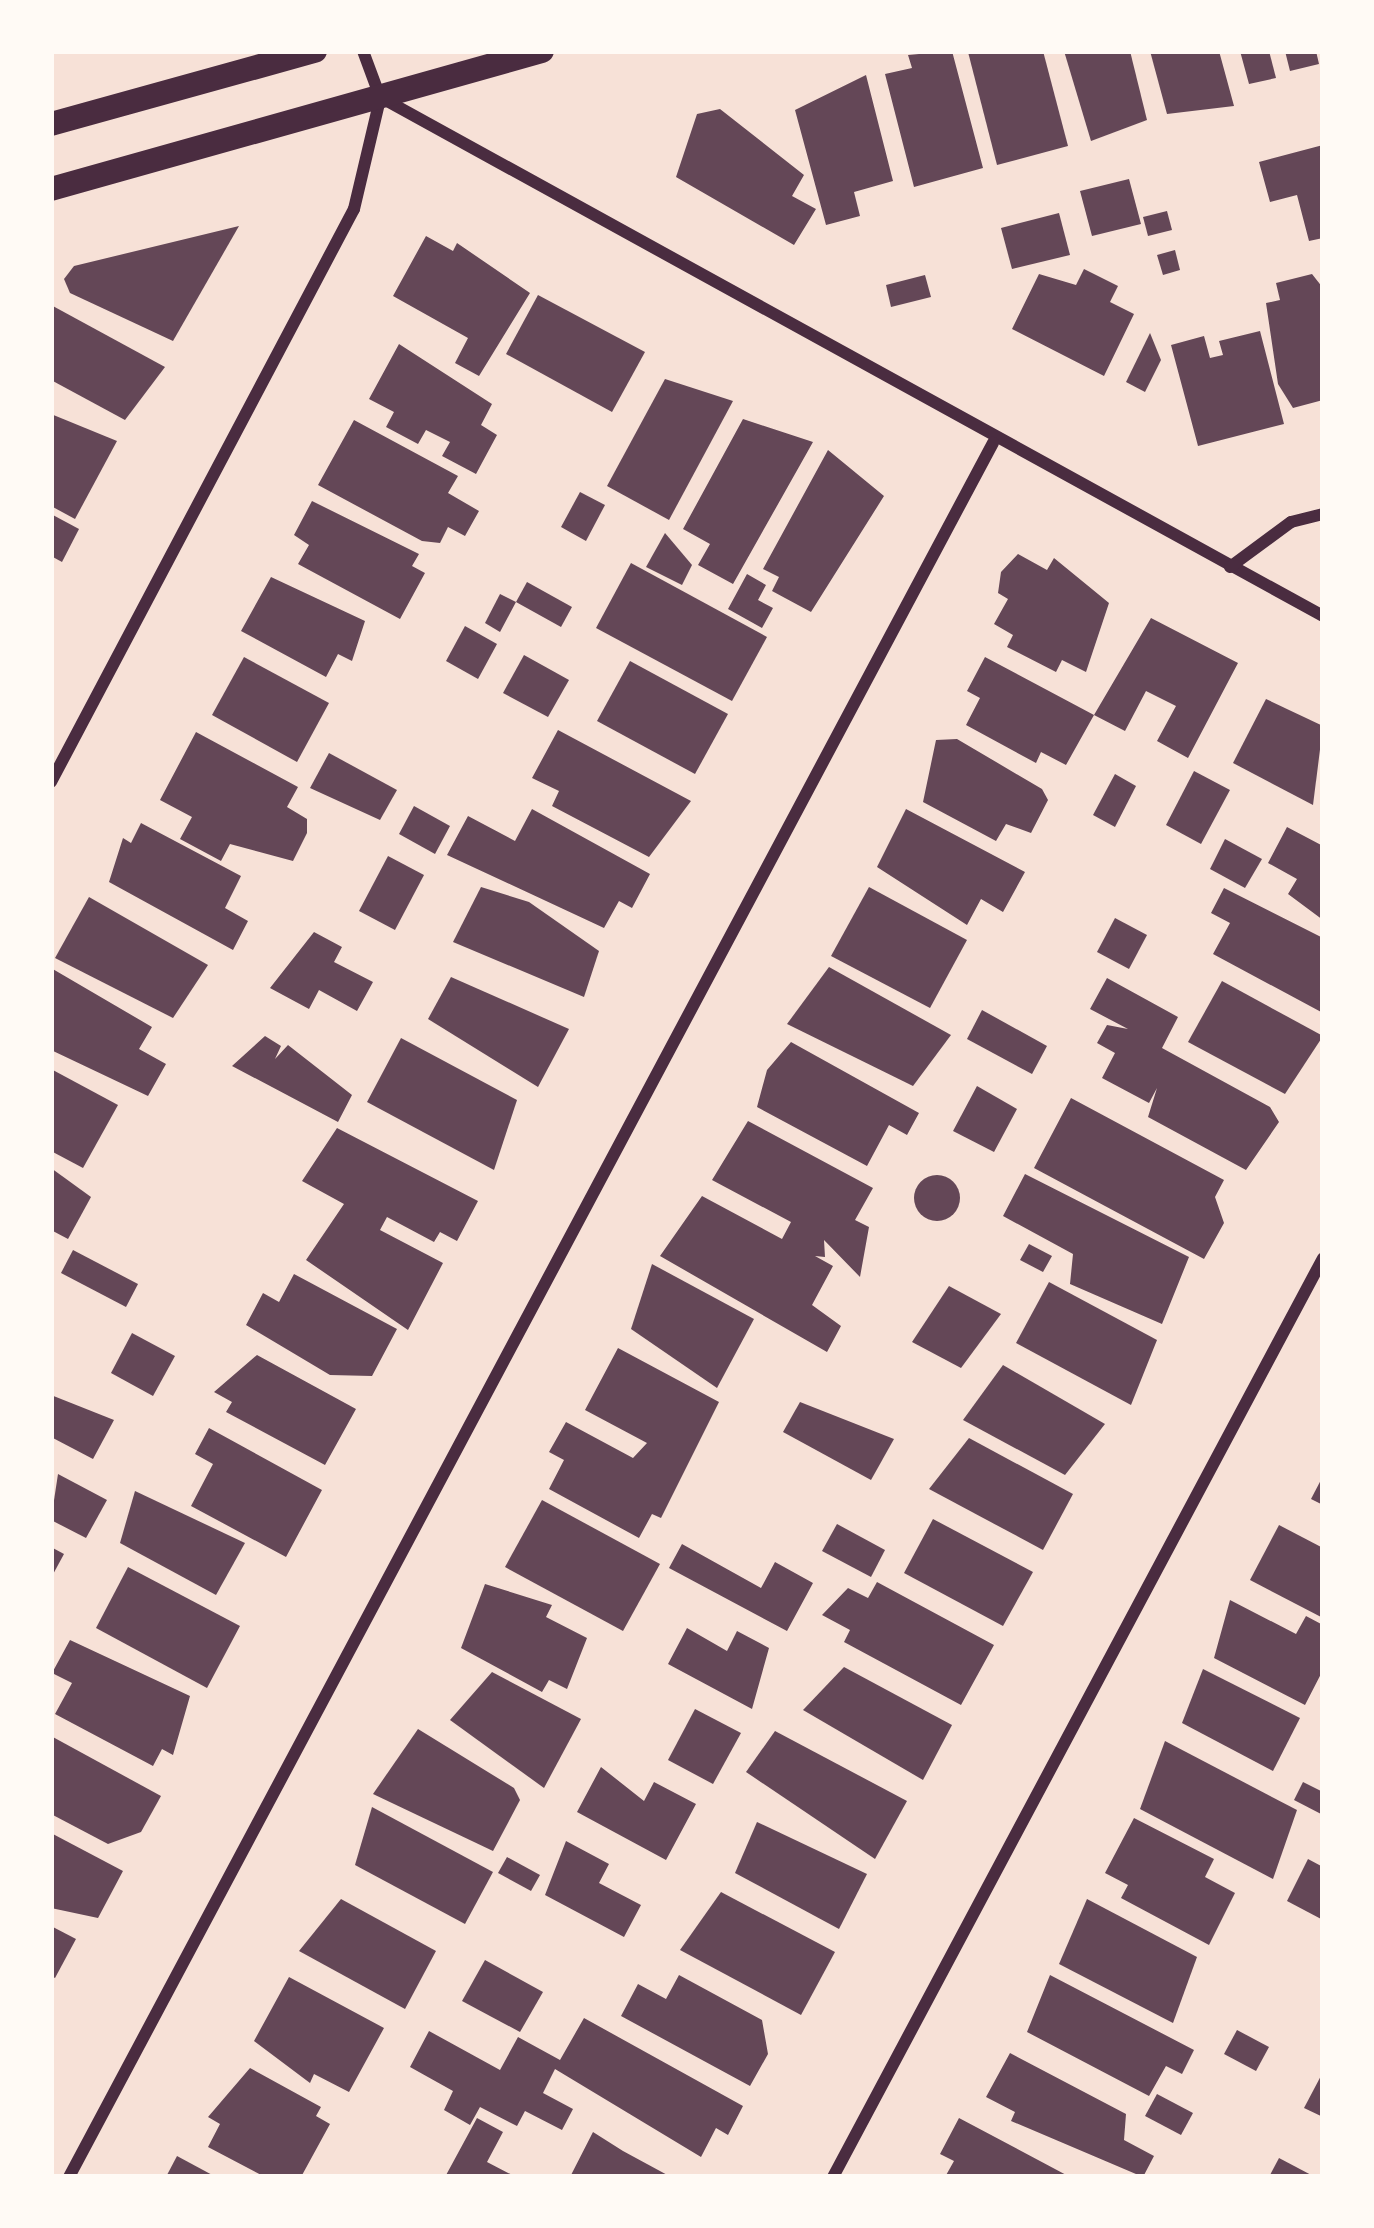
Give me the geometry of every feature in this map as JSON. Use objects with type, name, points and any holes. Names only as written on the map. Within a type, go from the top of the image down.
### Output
[{"type":"main road","points":[[51,124],[315,51]]},
{"type":"main road","points":[[51,189],[542,51]]},
{"type":"street","points":[[51,782],[354,209],[380,98],[364,51]]},
{"type":"street","points":[[380,98],[993,443],[1323,616]]},
{"type":"street","points":[[68,2177],[993,443]]},
{"type":"street","points":[[1230,566],[1291,522],[1323,514]]},
{"type":"street","points":[[832,2177],[1323,1258]]},
{"type":"building","points":[[952,51],[983,168],[914,187],[885,74],[912,68],[908,55]]},
{"type":"building","points":[[1043,51],[1068,146],[997,165],[968,52]]},
{"type":"building","points":[[1064,51],[1130,51],[1147,120],[1091,141]]},
{"type":"building","points":[[1150,51],[1219,51],[1234,106],[1167,114]]},
{"type":"building","points":[[1240,51],[1269,51],[1276,78],[1249,84]]},
{"type":"building","points":[[1285,51],[1316,51],[1319,64],[1290,71]]},
{"type":"building","points":[[866,75],[893,181],[854,192],[860,216],[826,225],[795,110]]},
{"type":"building","points":[[720,109],[804,175],[792,196],[816,209],[794,245],[676,177],[697,114]]},
{"type":"building","points":[[1323,145],[1323,238],[1309,241],[1297,195],[1270,202],[1259,162]]},
{"type":"building","points":[[1129,179],[1141,224],[1092,236],[1080,191]]},
{"type":"building","points":[[1167,211],[1172,230],[1148,236],[1143,217]]},
{"type":"building","points":[[1059,213],[1070,255],[1012,269],[1001,228]]},
{"type":"building","points":[[239,226],[173,341],[70,293],[64,279],[74,266]]},
{"type":"building","points":[[426,236],[453,251],[457,243],[530,293],[479,376],[455,363],[468,338],[393,296]]},
{"type":"building","points":[[1175,250],[1180,270],[1163,275],[1157,255]]},
{"type":"building","points":[[1084,269],[1118,286],[1110,302],[1134,314],[1104,376],[1012,329],[1039,274],[1076,285]]},
{"type":"building","points":[[1312,274],[1323,288],[1323,400],[1293,408],[1278,384],[1266,303],[1280,300],[1276,283]]},
{"type":"building","points":[[925,275],[931,297],[891,307],[886,285]]},
{"type":"building","points":[[538,295],[645,352],[612,412],[506,354]]},
{"type":"building","points":[[51,305],[165,367],[125,420],[51,380]]},
{"type":"building","points":[[1260,331],[1284,424],[1198,446],[1171,345],[1204,336],[1210,358],[1223,355],[1219,341]]},
{"type":"building","points":[[1150,333],[1161,360],[1145,392],[1126,382]]},
{"type":"building","points":[[399,344],[492,404],[481,425],[497,435],[476,474],[442,456],[450,442],[426,430],[418,444],[386,427],[394,412],[369,399]]},
{"type":"building","points":[[665,379],[733,401],[669,520],[607,486]]},
{"type":"building","points":[[51,414],[117,441],[75,519],[51,506]]},
{"type":"building","points":[[743,419],[813,442],[733,584],[698,565],[710,544],[683,529]]},
{"type":"building","points":[[354,420],[458,476],[448,493],[479,511],[465,536],[448,527],[440,543],[422,541],[318,485]]},
{"type":"building","points":[[828,450],[884,496],[811,612],[772,591],[779,577],[763,569]]},
{"type":"building","points":[[580,492],[605,505],[586,541],[561,527]]},
{"type":"building","points":[[312,501],[419,554],[412,566],[425,573],[400,619],[298,564],[309,545],[294,535]]},
{"type":"building","points":[[51,514],[79,529],[62,562],[51,556]]},
{"type":"building","points":[[665,533],[692,565],[682,585],[646,567]]},
{"type":"building","points":[[1018,554],[1047,570],[1054,558],[1109,603],[1086,672],[1062,660],[1056,672],[1007,647],[1013,635],[994,624],[1008,599],[998,593],[1001,572]]},
{"type":"building","points":[[631,563],[767,637],[732,701],[596,628]]},
{"type":"building","points":[[747,574],[766,585],[758,600],[773,608],[762,628],[728,609]]},
{"type":"building","points":[[271,577],[365,621],[352,661],[338,654],[326,677],[241,631]]},
{"type":"building","points":[[527,582],[572,607],[561,627],[516,602]]},
{"type":"building","points":[[500,594],[516,602],[500,632],[485,623]]},
{"type":"building","points":[[1151,618],[1238,663],[1188,758],[1157,741],[1176,706],[1146,691],[1125,731],[1094,715]]},
{"type":"building","points":[[465,626],[497,644],[478,679],[446,661]]},
{"type":"building","points":[[524,655],[569,680],[548,717],[503,693]]},
{"type":"building","points":[[244,657],[329,703],[297,762],[212,715]]},
{"type":"building","points":[[985,657],[1094,715],[1066,765],[1041,752],[1036,763],[966,725],[980,698],[967,691]]},
{"type":"building","points":[[630,661],[728,714],[695,774],[597,721]]},
{"type":"building","points":[[1266,699],[1323,726],[1313,805],[1233,763]]},
{"type":"building","points":[[558,730],[691,801],[649,857],[552,806],[559,791],[532,778]]},
{"type":"building","points":[[196,732],[298,787],[287,807],[307,819],[307,833],[293,861],[230,844],[221,861],[180,839],[192,817],[160,800]]},
{"type":"building","points":[[957,739],[1042,789],[1048,800],[1031,833],[1006,824],[996,841],[923,802],[936,740]]},
{"type":"building","points":[[329,753],[397,790],[380,820],[310,788]]},
{"type":"building","points":[[1194,771],[1230,790],[1201,844],[1166,825]]},
{"type":"building","points":[[1115,774],[1136,786],[1115,827],[1093,815]]},
{"type":"building","points":[[414,806],[450,826],[435,854],[399,834]]},
{"type":"building","points":[[532,809],[650,874],[632,908],[619,901],[604,928],[447,855],[468,816],[515,841]]},
{"type":"building","points":[[906,809],[1025,872],[1003,912],[981,899],[967,925],[877,867]]},
{"type":"building","points":[[141,823],[241,876],[225,908],[248,921],[233,950],[109,882],[123,838],[131,843]]},
{"type":"building","points":[[1287,827],[1323,846],[1323,920],[1288,894],[1297,879],[1268,863]]},
{"type":"building","points":[[1225,839],[1262,859],[1245,888],[1210,869]]},
{"type":"building","points":[[388,856],[424,875],[395,930],[359,911]]},
{"type":"building","points":[[481,887],[529,902],[599,951],[584,997],[453,942]]},
{"type":"building","points":[[869,887],[967,940],[930,1008],[831,956]]},
{"type":"building","points":[[1224,888],[1323,938],[1323,1013],[1213,954],[1230,923],[1211,913]]},
{"type":"building","points":[[89,897],[208,965],[173,1018],[55,958]]},
{"type":"building","points":[[1115,918],[1147,935],[1129,969],[1097,952]]},
{"type":"building","points":[[314,932],[342,947],[334,962],[373,982],[357,1011],[319,990],[309,1009],[270,988]]},
{"type":"building","points":[[829,967],[951,1035],[913,1086],[787,1024]]},
{"type":"building","points":[[51,968],[152,1027],[139,1049],[166,1064],[148,1096],[51,1050]]},
{"type":"building","points":[[451,977],[569,1029],[538,1087],[428,1019]]},
{"type":"building","points":[[1107,978],[1178,1017],[1162,1048],[1270,1107],[1279,1122],[1246,1170],[1148,1117],[1157,1088],[1149,1103],[1102,1078],[1115,1053],[1097,1043],[1107,1025],[1128,1029],[1090,1009]]},
{"type":"building","points":[[1222,981],[1323,1036],[1285,1094],[1188,1042]]},
{"type":"building","points":[[982,1010],[1047,1046],[1032,1074],[967,1039]]},
{"type":"building","points":[[265,1036],[281,1046],[275,1059],[288,1045],[352,1095],[338,1122],[232,1066]]},
{"type":"building","points":[[401,1038],[517,1100],[494,1170],[367,1102]]},
{"type":"building","points":[[791,1042],[919,1113],[907,1135],[889,1125],[867,1166],[757,1107],[767,1070]]},
{"type":"building","points":[[51,1069],[118,1105],[83,1168],[51,1151]]},
{"type":"building","points":[[977,1086],[1017,1109],[994,1152],[953,1131]]},
{"type":"building","points":[[1071,1098],[1224,1180],[1215,1197],[1224,1223],[1204,1259],[1034,1168]]},
{"type":"building","points":[[748,1121],[873,1188],[855,1220],[869,1227],[860,1277],[824,1240],[825,1257],[815,1256],[833,1266],[812,1305],[841,1326],[827,1352],[660,1256],[702,1196],[782,1239],[791,1222],[712,1180]]},
{"type":"building","points":[[337,1128],[478,1201],[457,1241],[440,1232],[434,1242],[387,1217],[380,1230],[443,1263],[408,1330],[306,1260],[344,1204],[302,1181]]},
{"type":"building","points":[[51,1168],[91,1197],[68,1239],[51,1230]]},
{"type":"building","points":[[1025,1174],[1189,1257],[1162,1324],[1070,1284],[1073,1254],[1003,1216]]},
{"type":"building","points":[[937,1175],[953,1182],[960,1198],[953,1214],[937,1221],[921,1214],[914,1198],[921,1182]]},
{"type":"building","points":[[1029,1244],[1052,1256],[1043,1272],[1020,1260]]},
{"type":"building","points":[[73,1250],[138,1284],[126,1307],[61,1273]]},
{"type":"building","points":[[652,1264],[754,1319],[717,1388],[631,1329]]},
{"type":"building","points":[[294,1274],[397,1329],[372,1376],[330,1375],[246,1325],[263,1293],[279,1302]]},
{"type":"building","points":[[1049,1282],[1157,1340],[1131,1405],[1016,1343]]},
{"type":"building","points":[[949,1286],[1001,1314],[961,1368],[912,1342]]},
{"type":"building","points":[[132,1333],[175,1356],[153,1396],[111,1373]]},
{"type":"building","points":[[618,1348],[719,1402],[661,1518],[652,1514],[639,1538],[549,1489],[564,1460],[549,1452],[566,1422],[633,1458],[647,1443],[585,1410]]},
{"type":"building","points":[[257,1355],[356,1409],[325,1465],[226,1412],[232,1402],[214,1392]]},
{"type":"building","points":[[1003,1365],[1105,1424],[1065,1475],[963,1420]]},
{"type":"building","points":[[51,1395],[114,1420],[93,1459],[51,1437]]},
{"type":"building","points":[[800,1402],[894,1439],[871,1480],[783,1432]]},
{"type":"building","points":[[209,1428],[322,1490],[286,1557],[191,1506],[213,1464],[195,1454]]},
{"type":"building","points":[[969,1438],[1073,1494],[1043,1550],[929,1489]]},
{"type":"building","points":[[58,1474],[107,1500],[86,1538],[51,1520]]},
{"type":"building","points":[[1323,1476],[1323,1505],[1311,1499]]},
{"type":"building","points":[[135,1491],[245,1543],[216,1595],[120,1543]]},
{"type":"building","points":[[542,1500],[660,1564],[623,1631],[505,1567]]},
{"type":"building","points":[[933,1519],[1033,1572],[1003,1626],[904,1573]]},
{"type":"building","points":[[837,1524],[885,1550],[871,1577],[822,1551]]},
{"type":"building","points":[[1279,1525],[1323,1548],[1323,1618],[1250,1580]]},
{"type":"building","points":[[682,1544],[761,1588],[775,1562],[813,1583],[787,1631],[669,1568]]},
{"type":"building","points":[[51,1547],[64,1554],[51,1578]]},
{"type":"building","points":[[128,1567],[240,1626],[207,1688],[96,1628]]},
{"type":"building","points":[[877,1582],[994,1645],[961,1705],[844,1642],[850,1630],[822,1615],[848,1588],[868,1598]]},
{"type":"building","points":[[485,1584],[552,1605],[546,1617],[587,1638],[567,1689],[549,1680],[542,1692],[461,1648]]},
{"type":"building","points":[[1230,1600],[1296,1634],[1306,1616],[1323,1625],[1323,1670],[1305,1705],[1214,1658]]},
{"type":"building","points":[[687,1628],[727,1651],[737,1631],[769,1648],[752,1709],[668,1664]]},
{"type":"building","points":[[70,1640],[190,1696],[173,1755],[162,1749],[153,1766],[55,1714],[72,1683],[52,1673]]},
{"type":"building","points":[[844,1667],[952,1725],[923,1780],[803,1710]]},
{"type":"building","points":[[1203,1669],[1300,1718],[1273,1771],[1182,1723]]},
{"type":"building","points":[[492,1672],[581,1719],[544,1788],[450,1720]]},
{"type":"building","points":[[695,1709],[741,1733],[713,1784],[668,1760]]},
{"type":"building","points":[[418,1729],[514,1788],[520,1800],[493,1851],[373,1794]]},
{"type":"building","points":[[775,1731],[907,1801],[875,1859],[746,1772]]},
{"type":"building","points":[[51,1736],[161,1796],[141,1832],[108,1844],[51,1814]]},
{"type":"building","points":[[1165,1741],[1297,1810],[1273,1879],[1140,1809]]},
{"type":"building","points":[[601,1767],[644,1801],[654,1782],[696,1804],[666,1860],[577,1812]]},
{"type":"building","points":[[1303,1782],[1323,1792],[1323,1815],[1294,1800]]},
{"type":"building","points":[[372,1807],[493,1872],[465,1924],[355,1865]]},
{"type":"building","points":[[1134,1818],[1214,1859],[1205,1877],[1235,1893],[1209,1945],[1121,1898],[1128,1885],[1105,1873]]},
{"type":"building","points":[[757,1822],[867,1874],[839,1929],[735,1873]]},
{"type":"building","points":[[51,1833],[123,1871],[98,1918],[51,1908]]},
{"type":"building","points":[[566,1841],[609,1864],[599,1883],[641,1905],[624,1937],[545,1895]]},
{"type":"building","points":[[507,1857],[540,1875],[531,1891],[498,1873]]},
{"type":"building","points":[[1308,1859],[1323,1867],[1323,1920],[1287,1901]]},
{"type":"building","points":[[721,1892],[835,1952],[801,2015],[680,1950]]},
{"type":"building","points":[[341,1899],[436,1951],[405,2009],[299,1951]]},
{"type":"building","points":[[1087,1899],[1197,1957],[1173,2023],[1059,1964]]},
{"type":"building","points":[[51,1926],[76,1939],[55,1978],[51,1976]]},
{"type":"building","points":[[485,1960],[543,1992],[520,2032],[462,2001]]},
{"type":"building","points":[[679,1975],[762,2020],[768,2054],[750,2086],[621,2016],[638,1984],[666,1999]]},
{"type":"building","points":[[1050,1975],[1194,2050],[1182,2074],[1166,2066],[1149,2096],[1027,2032]]},
{"type":"building","points":[[289,1977],[384,2028],[349,2092],[314,2074],[310,2083],[254,2041]]},
{"type":"building","points":[[584,2018],[743,2106],[728,2135],[716,2128],[701,2157],[555,2069],[543,2093],[573,2109],[562,2130],[525,2111],[517,2126],[480,2107],[470,2125],[444,2110],[453,2091],[410,2067],[429,2031],[500,2070],[518,2037],[560,2060]]},
{"type":"building","points":[[1237,2030],[1269,2047],[1256,2071],[1224,2054]]},
{"type":"building","points":[[1010,2053],[1126,2114],[1124,2140],[1154,2156],[1143,2177],[1011,2121],[1015,2112],[986,2097]]},
{"type":"building","points":[[250,2068],[321,2107],[316,2116],[330,2124],[301,2177],[265,2177],[208,2147],[220,2124],[208,2117]]},
{"type":"building","points":[[1323,2072],[1323,2117],[1304,2108]]},
{"type":"building","points":[[1157,2094],[1193,2113],[1181,2135],[1145,2116]]},
{"type":"building","points":[[477,2118],[503,2132],[487,2162],[516,2177],[445,2177]]},
{"type":"building","points":[[959,2118],[1070,2177],[945,2177],[954,2161],[940,2154]]},
{"type":"building","points":[[593,2132],[623,2151],[671,2177],[570,2177]]},
{"type":"building","points":[[177,2156],[216,2177],[167,2175]]},
{"type":"building","points":[[1279,2158],[1315,2177],[1269,2177]]}]
